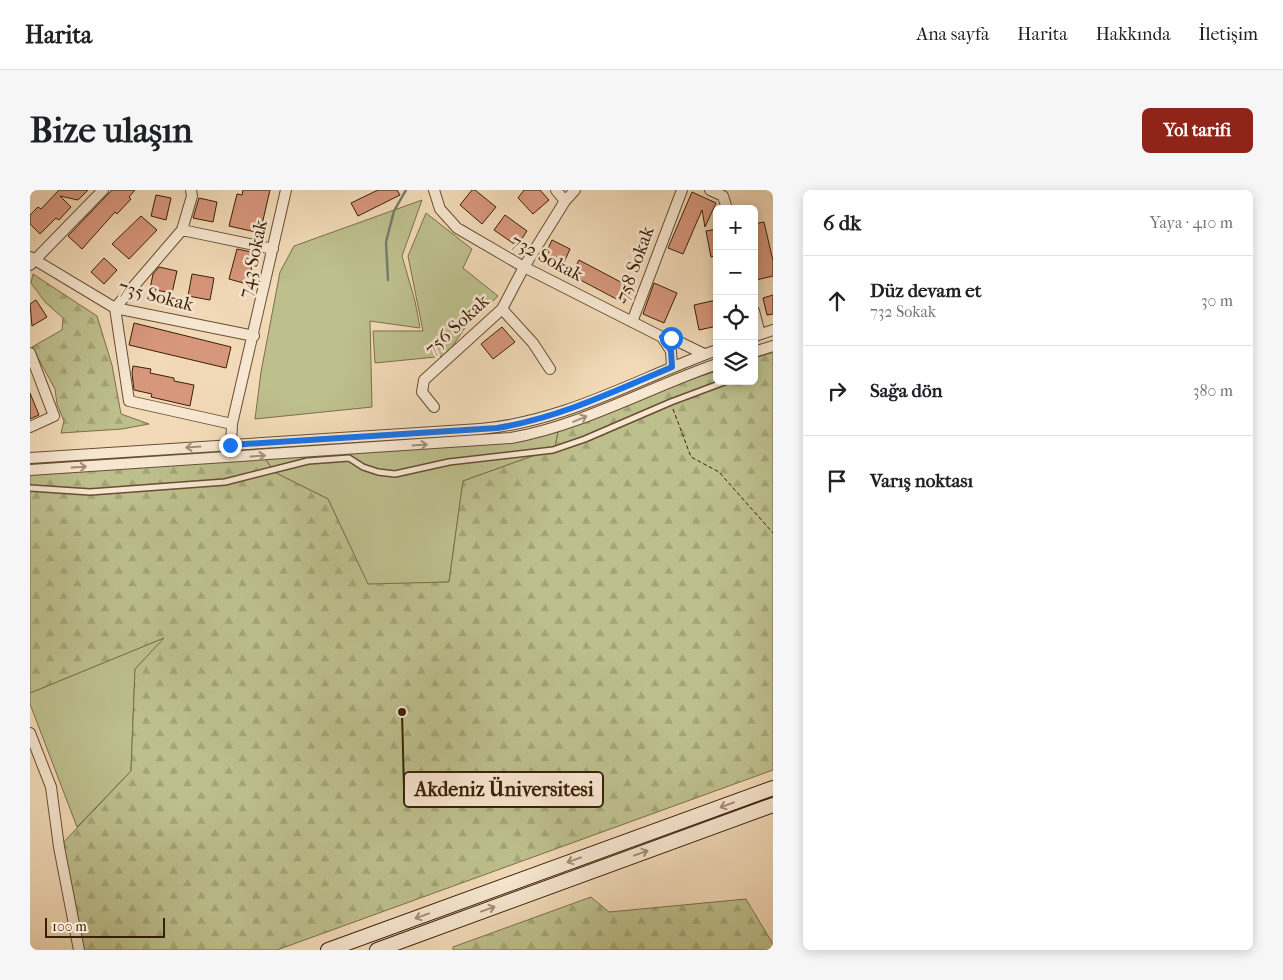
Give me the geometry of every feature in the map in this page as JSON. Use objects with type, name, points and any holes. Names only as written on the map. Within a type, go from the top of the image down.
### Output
[{"type":"street","points":[[32,261],[103,190]]},
{"type":"street","points":[[192,190],[182,230],[116,308],[129,401],[232,424]]},
{"type":"street","name":"743 Sokak","points":[[230,445],[232,424],[254,336],[286,190]]},
{"type":"street","name":"732 Sokak","points":[[434,190],[440,209],[457,228],[524,267],[662,337],[671,338],[704,354]]},
{"type":"street","points":[[556,190],[565,201]]},
{"type":"street","name":"756 Sokak","points":[[434,408],[422,392],[424,380],[502,309],[524,267],[565,201],[575,190]]},
{"type":"street","name":"758 Sokak","points":[[632,322],[682,190]]},
{"type":"street","points":[[710,190],[723,196],[726,205]]},
{"type":"street","points":[[182,230],[273,249]]},
{"type":"street","name":"735 Sokak","points":[[32,261],[116,308],[254,336]]},
{"type":"street","points":[[502,309],[533,343],[550,369]]},
{"type":"street","points":[[758,335],[773,330]]},
{"type":"street","points":[[662,337],[671,351],[672,367]]},
{"type":"street","points":[[758,351],[773,346]]},
{"type":"street","points":[[30,458],[518,424],[571,410],[713,351]]},
{"type":"street","points":[[30,353],[54,416],[30,427]]},
{"type":"street","points":[[30,470],[511,438],[568,424],[662,384],[713,365]]},
{"type":"street","points":[[30,733],[51,786],[64,876],[79,950]]},
{"type":"street","points":[[328,950],[773,788]]},
{"type":"street","points":[[377,950],[773,805]]},
{"type":"lane","points":[[30,488],[90,492],[226,482],[308,461],[349,458],[363,467],[378,472],[395,474],[449,462],[552,450],[585,440],[670,402],[716,385]]},
{"type":"path","points":[[670,402],[691,457],[718,472],[773,533]]},
{"type":"green space","points":[[422,200],[402,256],[415,301],[420,328],[370,321],[372,407],[255,419],[261,372],[280,272],[294,246]]},
{"type":"green space","points":[[426,213],[472,249],[463,268],[498,296],[464,329],[446,356],[375,363],[373,331],[423,331],[408,256]]},
{"type":"green space","points":[[33,274],[97,316],[112,365],[121,414],[149,424],[122,429],[61,433],[64,421],[57,404],[55,389],[32,347],[62,330],[63,318],[45,302],[31,283]]},
{"type":"green space","points":[[773,353],[773,770],[277,950],[79,950],[59,847],[131,771],[135,669],[164,638],[30,693],[30,474],[265,458],[274,472],[328,499],[368,584],[449,582],[463,481],[555,448],[558,432],[665,388],[713,372],[713,385],[758,385],[758,357]]},
{"type":"green space","points":[[558,432],[555,448],[463,481],[449,582],[368,585],[328,499],[274,472],[265,458],[495,444],[515,442]]},
{"type":"green space","points":[[166,637],[135,669],[131,771],[77,827],[30,704],[30,693]]},
{"type":"green space","points":[[591,897],[609,912],[746,899],[773,944],[773,950],[453,950],[453,947]]},
{"type":"building","points":[[59,190],[88,190],[78,200],[60,196],[71,207],[59,220],[56,218],[40,234],[30,224],[30,215],[38,207],[41,209]]},
{"type":"building","points":[[112,190],[135,190],[129,197],[131,199],[117,214],[115,212],[82,249],[68,236]]},
{"type":"building","points":[[243,190],[270,190],[260,233],[229,226],[237,194],[242,195]]},
{"type":"building","points":[[378,190],[397,190],[400,195],[358,216],[351,203]]},
{"type":"building","points":[[472,190],[475,190],[496,207],[482,224],[460,205]]},
{"type":"building","points":[[524,190],[540,190],[549,200],[533,214],[518,198]]},
{"type":"building","points":[[692,192],[716,203],[713,205],[713,210],[705,227],[702,210],[683,254],[668,248]]},
{"type":"building","points":[[156,195],[171,198],[166,220],[151,216]]},
{"type":"building","points":[[199,198],[217,202],[213,222],[193,218]]},
{"type":"building","points":[[505,215],[527,231],[517,246],[494,230]]},
{"type":"building","points":[[141,216],[157,230],[129,259],[112,244]]},
{"type":"building","points":[[764,222],[773,261],[773,276],[758,280],[758,250],[758,223]]},
{"type":"building","points":[[713,230],[713,256],[711,257],[706,231]]},
{"type":"building","points":[[552,240],[570,249],[561,269],[543,260]]},
{"type":"building","points":[[237,249],[256,253],[247,284],[229,279]]},
{"type":"building","points":[[104,258],[117,270],[104,284],[91,272]]},
{"type":"building","points":[[579,260],[632,288],[624,303],[571,275]]},
{"type":"building","points":[[159,267],[177,271],[172,293],[150,289],[153,274]]},
{"type":"building","points":[[192,274],[214,278],[210,300],[188,296]]},
{"type":"building","points":[[654,283],[677,293],[664,323],[643,314]]},
{"type":"building","points":[[773,295],[773,314],[767,315],[763,298]]},
{"type":"building","points":[[36,300],[47,317],[32,326],[30,304]]},
{"type":"building","points":[[713,301],[713,327],[699,330],[694,305]]},
{"type":"building","points":[[134,323],[231,347],[226,368],[129,345]]},
{"type":"building","points":[[502,327],[515,342],[493,359],[481,344]]},
{"type":"building","points":[[133,366],[151,369],[150,373],[194,385],[190,406],[151,397],[152,394],[134,390]]},
{"type":"building","points":[[30,393],[39,415],[30,419]]},
{"type":"waterway","points":[[388,280],[386,242],[394,211],[406,190]]},
{"type":"place","name":"Akdeniz Üniversitesi","points":[[402,712]]},
{"type":"route","points":[[230,445],[497,428],[554,416],[672,367],[671,351],[662,337],[671,338]]}]
